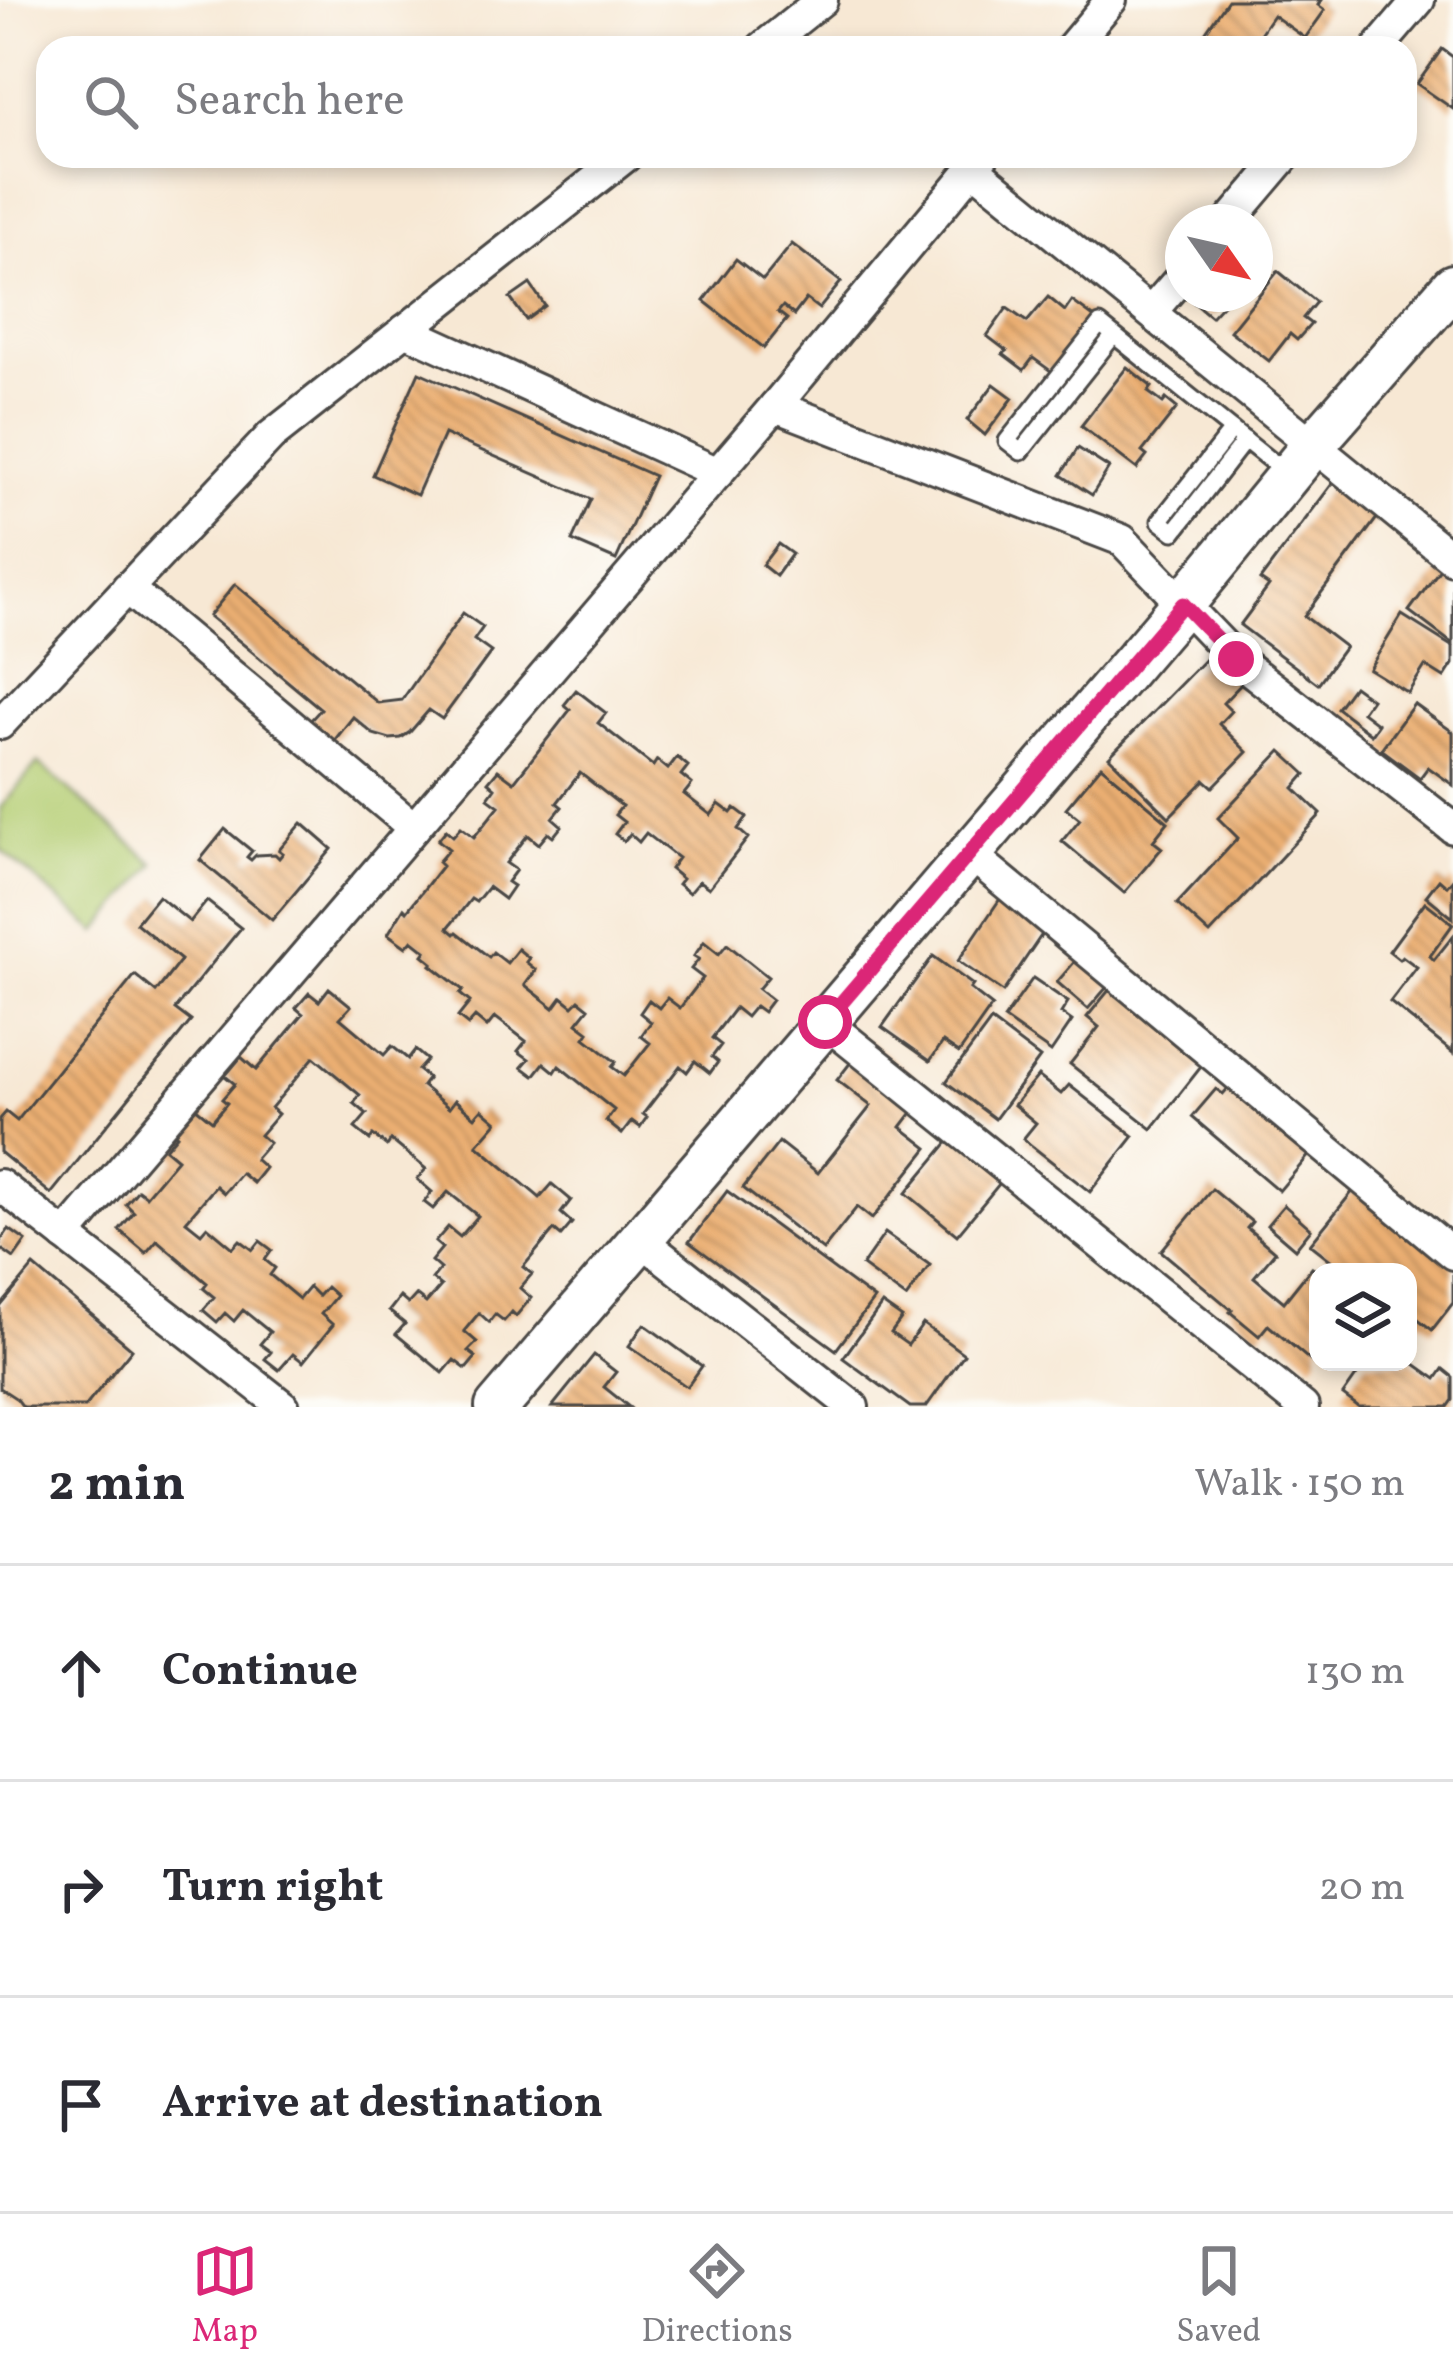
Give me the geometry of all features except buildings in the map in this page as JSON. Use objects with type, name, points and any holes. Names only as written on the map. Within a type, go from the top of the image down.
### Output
[{"type":"street","points":[[777,36],[822,0]]},
{"type":"street","points":[[1081,36],[1111,0]]},
{"type":"street","points":[[1388,36],[1419,0]]},
{"type":"street","points":[[0,724],[272,436],[611,168]]},
{"type":"street","points":[[65,1236],[973,168]]},
{"type":"street","points":[[985,168],[1151,312],[1301,459],[1453,559]]},
{"type":"street","points":[[1244,204],[1275,168]]},
{"type":"street","points":[[496,1407],[1453,286]]},
{"type":"street","points":[[1151,312],[1165,296]]},
{"type":"street","points":[[405,330],[718,472]]},
{"type":"street","points":[[775,406],[1122,540],[1236,659],[1453,828]]},
{"type":"street","points":[[127,588],[414,828]]},
{"type":"street","points":[[968,853],[1453,1254]]},
{"type":"street","points":[[825,1022],[1304,1407]]},
{"type":"street","points":[[0,1184],[284,1407]]},
{"type":"street","points":[[640,1239],[853,1407]]},
{"type":"lane","points":[[1114,335],[1021,452],[1007,441],[1100,324],[1114,335],[1238,435],[1301,459]]},
{"type":"lane","points":[[1238,435],[1174,532],[1160,521],[1238,435]]},
{"type":"green space","points":[[38,763],[155,864],[97,932],[0,849],[0,808]]},
{"type":"route","points":[[825,1022],[1183,604],[1236,659]]}]
